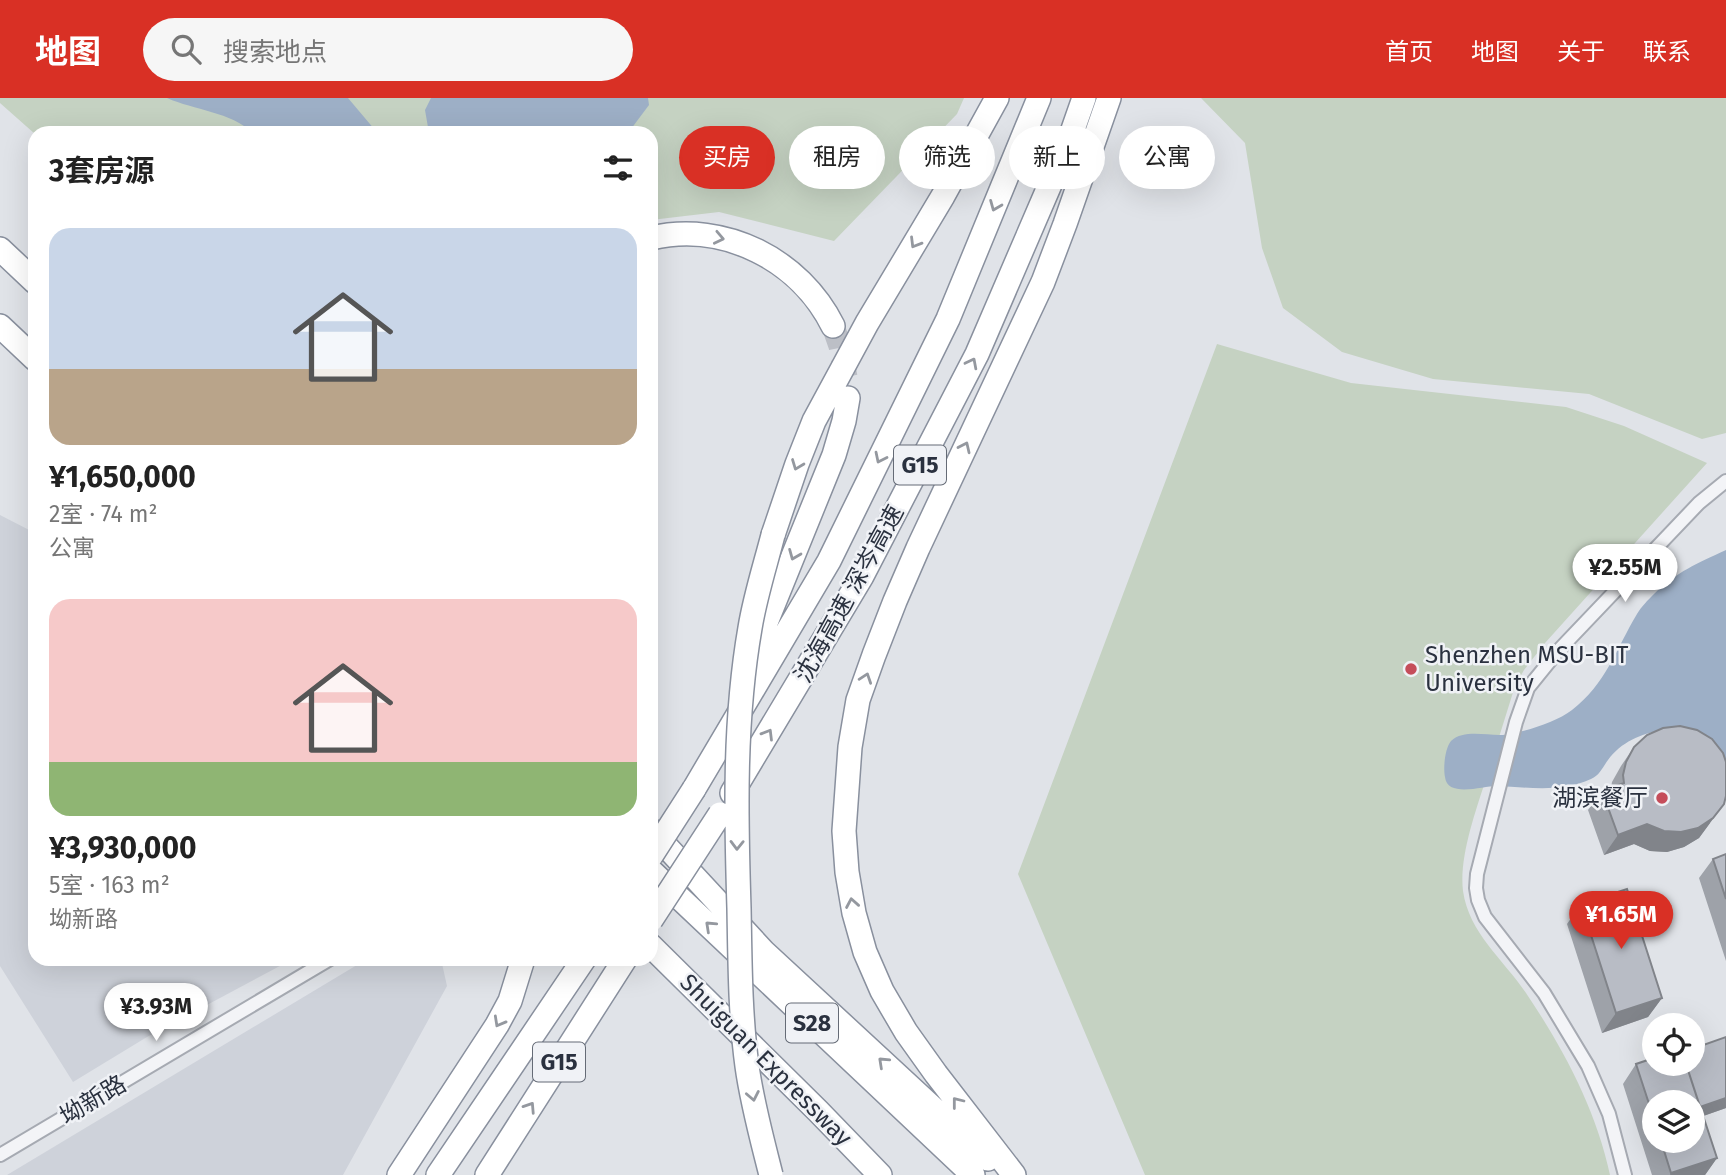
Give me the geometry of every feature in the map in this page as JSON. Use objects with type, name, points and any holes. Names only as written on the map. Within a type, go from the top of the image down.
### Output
[{"type":"highway","points":[[771,1175],[747,1068],[742,1012],[737,856],[738,758],[750,625],[773,536],[814,421],[867,323],[943,196],[997,98]]},
{"type":"highway","name":"沈海高速 深岑高速","points":[[658,845],[829,561],[948,319],[1039,98]]},
{"type":"highway","name":"沈海高速 深岑高速","points":[[658,909],[720,814],[862,576],[971,366],[1070,138],[1084,98]]},
{"type":"highway","points":[[1014,1175],[906,1032],[882,991],[865,952],[847,872],[844,831],[850,747],[859,700],[894,601],[1043,282],[1109,98]]},
{"type":"highway","points":[[658,237],[684,234],[708,236],[756,249],[794,274],[812,292],[833,326]]},
{"type":"highway","points":[[0,249],[28,275]]},
{"type":"highway","points":[[0,326],[28,352]]},
{"type":"highway","points":[[698,781],[820,491],[834,455],[848,398]]},
{"type":"highway","points":[[658,838],[764,952],[1006,1175]]},
{"type":"highway","name":"S28","points":[[658,878],[973,1175]]},
{"type":"highway","name":"Shuiguan Expressway","points":[[658,953],[880,1175]]},
{"type":"highway","points":[[399,1175],[497,1025],[510,1001],[521,966]]},
{"type":"highway","name":"G15","points":[[438,1175],[579,966]]},
{"type":"highway","name":"G15","points":[[490,1170],[621,966]]},
{"type":"street","points":[[1625,1175],[1609,1114],[1588,1066],[1544,993],[1485,917],[1478,900],[1477,874],[1516,722],[1528,688],[1548,662],[1699,503],[1726,481]]},
{"type":"street","name":"坳新路","points":[[0,1155],[318,966]]},
{"type":"shaded area","points":[[0,515],[28,529],[28,966],[280,966],[147,1037],[73,1082],[0,966]]},
{"type":"shaded area","points":[[355,966],[443,966],[447,986],[343,1175],[7,1175]]},
{"type":"green space","points":[[0,98],[964,98],[957,114],[945,126],[899,126],[899,174],[885,188],[885,126],[789,126],[789,189],[884,189],[834,241],[719,212],[658,219],[658,126],[28,128],[0,103]]},
{"type":"green space","points":[[1201,98],[1726,98],[1726,433],[1702,439],[1589,394],[1433,379],[1342,352],[1283,308],[1262,248],[1245,143]]},
{"type":"green space","name":"Shenzhen MSU-BIT University","points":[[1217,344],[1351,383],[1566,407],[1624,426],[1707,463],[1545,643],[1524,670],[1515,686],[1477,807],[1463,864],[1463,891],[1472,920],[1526,993],[1565,1057],[1596,1126],[1610,1175],[1145,1175],[1018,874]]},
{"type":"water","points":[[167,98],[348,98],[372,126],[244,126],[223,116]]},
{"type":"water","points":[[431,98],[648,98],[649,105],[633,126],[428,126],[425,110]]},
{"type":"water","points":[[1726,550],[1726,774],[1662,730],[1625,744],[1613,754],[1597,775],[1568,786],[1459,789],[1447,783],[1444,763],[1451,741],[1469,734],[1503,735],[1520,732],[1565,715],[1594,689],[1637,614],[1649,599],[1679,574]]},
{"type":"building","name":"湖滨餐厅","points":[[1680,726],[1697,730],[1712,739],[1723,753],[1726,762],[1724,804],[1713,818],[1698,828],[1681,832],[1664,831],[1647,824],[1618,835],[1602,791],[1624,783],[1626,762],[1634,747],[1647,735],[1663,728]]},
{"type":"building","points":[[1726,854],[1726,899],[1713,859]]},
{"type":"building","points":[[1627,889],[1662,998],[1616,1013],[1581,904]]},
{"type":"building","points":[[1726,1037],[1726,1098],[1705,1105],[1705,1090],[1694,1090],[1690,1076],[1705,1076],[1705,1044]]},
{"type":"building","points":[[1642,1062],[1642,1076],[1690,1076],[1695,1090],[1645,1090],[1636,1064]]},
{"type":"building","points":[[1705,1122],[1717,1158],[1671,1173],[1665,1153],[1705,1153]]},
{"type":"tunnel","points":[[833,326],[846,377]]},
{"type":"place","name":"Shenzhen MSU-BIT University","points":[[1411,669]]},
{"type":"place","name":"湖滨餐厅","points":[[1662,798]]}]
